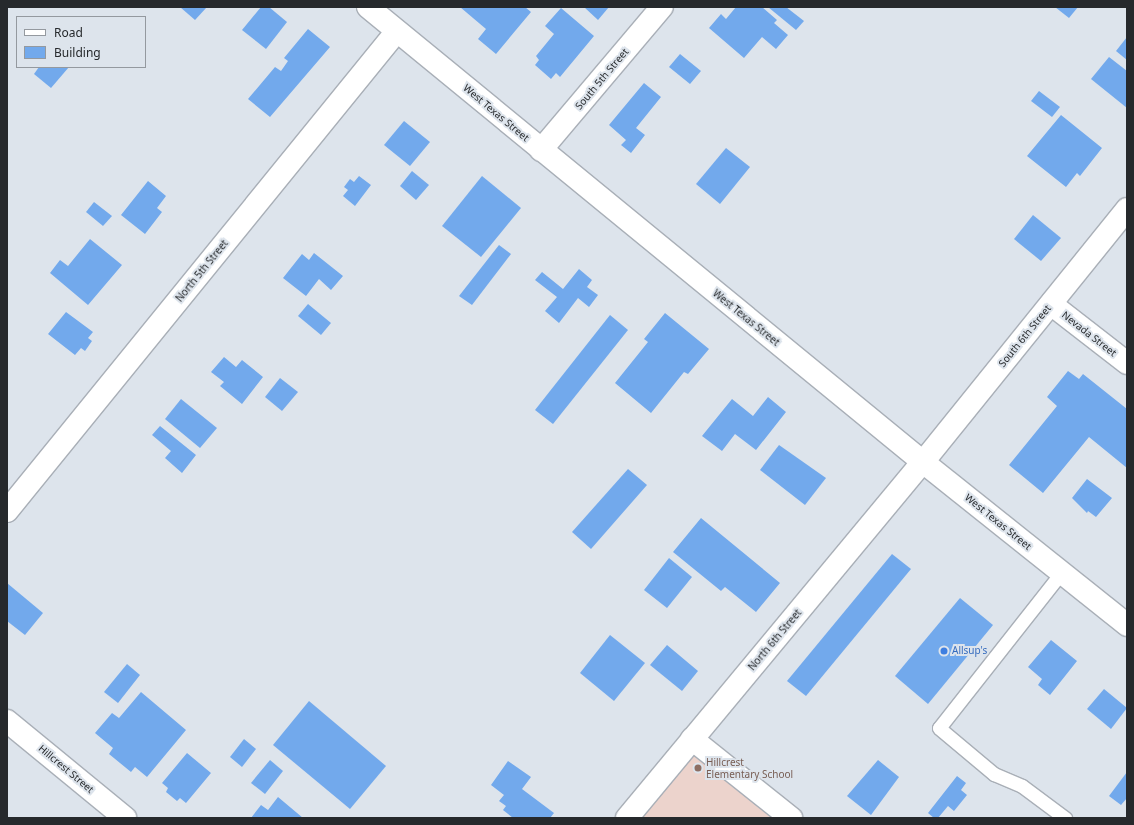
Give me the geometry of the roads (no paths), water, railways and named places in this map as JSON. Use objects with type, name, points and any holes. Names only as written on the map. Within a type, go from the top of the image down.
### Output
[{"type":"street","name":"West Texas Street","points":[[368,7],[923,462],[1127,625]]},
{"type":"street","name":"South 5th Street","points":[[541,150],[662,7]]},
{"type":"street","name":"North 5th Street","points":[[7,511],[398,32]]},
{"type":"street","name":"South 6th Street","points":[[923,462],[1127,209]]},
{"type":"street","name":"Nevada Street","points":[[1051,304],[1127,363]]},
{"type":"street","name":"North 6th Street","points":[[627,818],[923,462]]},
{"type":"street","name":"Hillcrest Street","points":[[7,721],[124,818]]},
{"type":"street","points":[[692,739],[791,818]]},
{"type":"lane","points":[[1061,572],[939,728],[994,774],[1022,786],[1064,818]]},
{"type":"place","name":"Allsup's","points":[[944,651]]},
{"type":"place","name":"Hillcrest Elementary School","points":[[698,768]]}]
